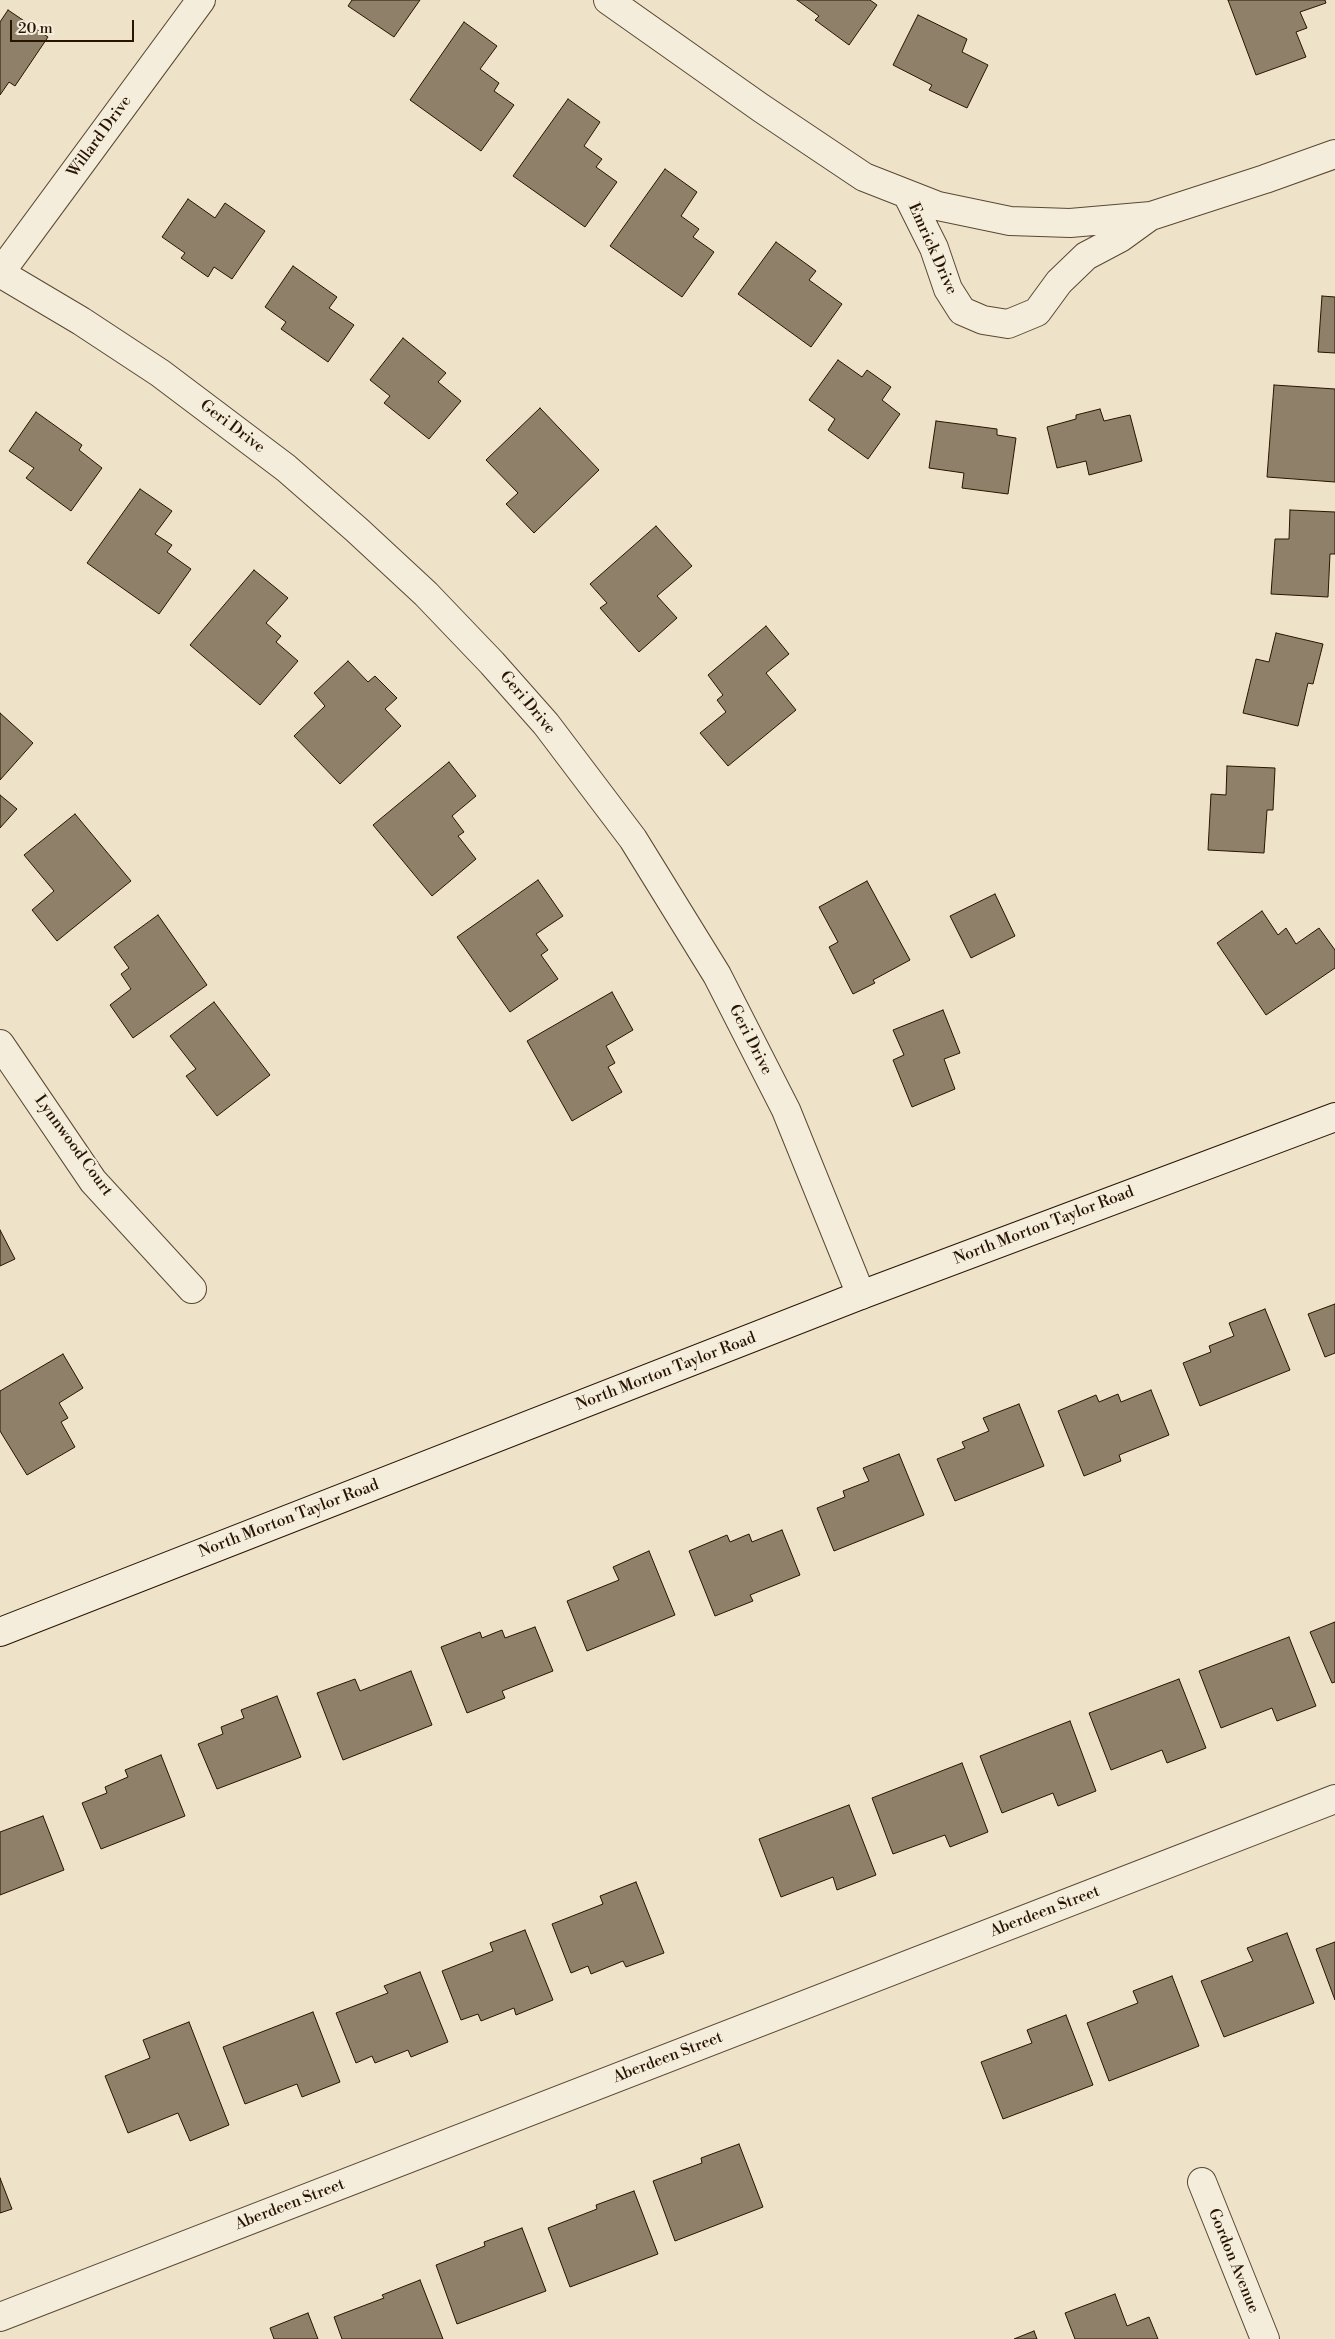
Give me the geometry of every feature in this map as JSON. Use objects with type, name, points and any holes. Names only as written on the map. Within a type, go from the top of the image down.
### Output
[{"type":"street","name":"Willard Drive","points":[[0,273],[201,0]]},
{"type":"street","name":"Emrick Drive","points":[[608,0],[761,108],[864,177],[938,206],[1010,221],[1070,224],[1151,216],[1335,154]]},
{"type":"street","name":"Emrick Drive","points":[[907,194],[934,248],[948,289],[962,310],[983,320],[1008,324],[1037,312],[1059,282],[1086,256],[1120,238],[1151,216]]},
{"type":"street","name":"Geri Drive","points":[[0,273],[81,321],[160,373],[286,468],[426,594],[492,663],[546,724],[632,839],[717,975],[786,1110],[861,1295]]},
{"type":"street","name":"Lynnwood Court","points":[[0,1044],[93,1181],[192,1288]]},
{"type":"street","name":"North Morton Taylor Road","points":[[0,1632],[861,1295],[1335,1117]]},
{"type":"street","name":"Aberdeen Street","points":[[0,2317],[1335,1799]]},
{"type":"street","name":"Gordon Avenue","points":[[1202,2182],[1265,2339]]},
{"type":"building","points":[[352,0],[420,0],[394,37],[348,6]]},
{"type":"building","points":[[797,0],[870,0],[877,5],[849,45],[815,20],[819,16]]},
{"type":"building","points":[[1228,0],[1325,0],[1326,3],[1300,12],[1307,28],[1296,32],[1306,57],[1256,75]]},
{"type":"building","points":[[8,10],[48,37],[15,86],[9,82],[0,95],[0,22]]},
{"type":"building","points":[[918,15],[967,39],[962,52],[988,65],[967,108],[929,90],[932,85],[893,65]]},
{"type":"building","points":[[464,22],[497,46],[480,69],[499,83],[494,91],[514,105],[481,151],[410,100]]},
{"type":"building","points":[[568,99],[600,122],[584,146],[602,159],[596,167],[617,182],[585,227],[513,176]]},
{"type":"building","points":[[665,169],[697,192],[681,216],[699,229],[693,237],[714,252],[682,297],[610,246]]},
{"type":"building","points":[[188,199],[215,218],[225,203],[265,231],[232,279],[214,267],[208,277],[181,258],[185,253],[162,237]]},
{"type":"building","points":[[776,242],[816,271],[809,280],[842,304],[811,347],[738,294]]},
{"type":"building","points":[[293,266],[337,297],[329,308],[354,325],[328,362],[281,329],[286,322],[265,307]]},
{"type":"building","points":[[1322,296],[1335,297],[1335,353],[1318,352]]},
{"type":"building","points":[[403,338],[446,373],[438,382],[461,401],[429,439],[384,403],[390,396],[370,380]]},
{"type":"building","points":[[838,360],[862,377],[867,370],[891,387],[882,400],[900,414],[868,459],[828,430],[835,419],[809,400]]},
{"type":"building","points":[[1274,385],[1335,389],[1335,482],[1267,477]]},
{"type":"building","points":[[540,408],[599,470],[534,533],[506,504],[518,493],[486,460]]},
{"type":"building","points":[[1100,409],[1104,421],[1130,415],[1142,461],[1089,475],[1086,461],[1057,468],[1047,427],[1076,419],[1076,415]]},
{"type":"building","points":[[36,412],[82,445],[79,450],[102,468],[71,511],[26,478],[34,468],[9,451]]},
{"type":"building","points":[[936,421],[997,429],[997,435],[1016,438],[1008,494],[962,488],[964,473],[929,468]]},
{"type":"building","points":[[140,489],[172,511],[155,534],[172,545],[167,552],[191,569],[159,614],[87,563]]},
{"type":"building","points":[[1290,510],[1335,512],[1335,554],[1330,554],[1328,597],[1271,594],[1275,539],[1289,539]]},
{"type":"building","points":[[656,526],[692,566],[657,596],[677,618],[639,652],[600,608],[607,603],[590,584]]},
{"type":"building","points":[[254,570],[288,598],[266,623],[281,636],[276,642],[298,661],[260,705],[190,645]]},
{"type":"building","points":[[766,626],[789,654],[766,673],[796,710],[728,766],[700,733],[726,712],[717,700],[723,695],[708,675]]},
{"type":"building","points":[[1276,633],[1323,644],[1313,684],[1308,683],[1298,726],[1243,713],[1256,659],[1269,662]]},
{"type":"building","points":[[348,661],[368,682],[375,676],[397,698],[385,709],[401,726],[340,784],[294,736],[325,706],[314,693]]},
{"type":"building","points":[[0,713],[33,743],[0,780]]},
{"type":"building","points":[[449,762],[476,796],[452,816],[464,832],[458,836],[476,859],[432,896],[373,825]]},
{"type":"building","points":[[1227,766],[1275,768],[1273,810],[1267,810],[1264,853],[1208,850],[1211,794],[1226,795]]},
{"type":"building","points":[[0,795],[17,809],[0,828]]},
{"type":"building","points":[[75,814],[131,881],[57,941],[32,910],[54,891],[24,855]]},
{"type":"building","points":[[538,880],[563,916],[536,934],[548,950],[541,955],[558,979],[510,1012],[457,937]]},
{"type":"building","points":[[867,881],[910,960],[873,980],[875,983],[853,994],[829,947],[838,942],[819,907]]},
{"type":"building","points":[[995,894],[1015,936],[971,958],[950,916]]},
{"type":"building","points":[[1262,911],[1278,935],[1286,928],[1296,944],[1319,928],[1335,950],[1335,968],[1266,1015],[1217,943]]},
{"type":"building","points":[[158,915],[207,985],[133,1038],[110,1005],[131,989],[121,974],[129,968],[114,947]]},
{"type":"building","points":[[612,992],[633,1030],[606,1046],[615,1063],[608,1067],[622,1092],[572,1121],[527,1041]]},
{"type":"building","points":[[214,1002],[270,1075],[217,1116],[186,1076],[196,1069],[170,1036]]},
{"type":"building","points":[[943,1010],[960,1053],[944,1059],[955,1089],[912,1107],[893,1060],[904,1055],[893,1030]]},
{"type":"building","points":[[0,1230],[15,1259],[0,1266]]},
{"type":"building","points":[[1335,1304],[1335,1353],[1325,1357],[1308,1314]]},
{"type":"building","points":[[1265,1309],[1290,1370],[1200,1406],[1183,1363],[1211,1352],[1209,1346],[1234,1336],[1229,1323]]},
{"type":"building","points":[[63,1354],[83,1388],[59,1403],[68,1418],[61,1422],[75,1447],[27,1475],[0,1431],[0,1391]]},
{"type":"building","points":[[1151,1390],[1169,1435],[1119,1455],[1121,1461],[1084,1476],[1058,1411],[1096,1395],[1099,1402],[1118,1394],[1121,1402]]},
{"type":"building","points":[[1019,1404],[1044,1466],[955,1501],[937,1459],[965,1448],[962,1442],[989,1431],[983,1418]]},
{"type":"building","points":[[899,1454],[924,1515],[834,1551],[817,1508],[845,1497],[843,1491],[869,1481],[863,1468]]},
{"type":"building","points":[[782,1530],[800,1575],[750,1595],[753,1601],[715,1616],[689,1551],[727,1535],[730,1542],[749,1534],[752,1542]]},
{"type":"building","points":[[649,1551],[675,1615],[587,1651],[567,1601],[619,1580],[613,1567]]},
{"type":"building","points":[[1335,1622],[1335,1682],[1332,1683],[1310,1632]]},
{"type":"building","points":[[535,1627],[553,1671],[502,1691],[505,1698],[467,1713],[441,1647],[480,1632],[482,1638],[502,1630],[505,1638]]},
{"type":"building","points":[[1289,1637],[1316,1706],[1277,1721],[1272,1708],[1221,1728],[1199,1671]]},
{"type":"building","points":[[411,1671],[432,1725],[343,1760],[317,1693],[355,1679],[360,1691]]},
{"type":"building","points":[[1179,1679],[1206,1748],[1167,1763],[1162,1750],[1111,1770],[1089,1713]]},
{"type":"building","points":[[277,1696],[301,1757],[217,1789],[198,1744],[223,1734],[221,1727],[244,1718],[241,1710]]},
{"type":"building","points":[[1070,1721],[1096,1791],[1058,1806],[1053,1793],[1002,1813],[980,1756]]},
{"type":"building","points":[[161,1755],[185,1816],[101,1849],[82,1803],[107,1793],[105,1787],[128,1777],[125,1770]]},
{"type":"building","points":[[962,1763],[988,1832],[950,1847],[945,1835],[893,1854],[872,1798]]},
{"type":"building","points":[[849,1805],[876,1875],[837,1890],[833,1877],[781,1897],[759,1839]]},
{"type":"building","points":[[43,1816],[64,1870],[0,1895],[0,1832]]},
{"type":"building","points":[[636,1882],[664,1953],[626,1967],[623,1961],[591,1974],[588,1966],[571,1973],[552,1924],[603,1904],[600,1896]]},
{"type":"building","points":[[525,1930],[553,2000],[516,2015],[514,2008],[481,2021],[478,2014],[461,2020],[442,1971],[493,1951],[490,1943]]},
{"type":"building","points":[[1287,1933],[1314,2003],[1224,2037],[1201,1981],[1253,1961],[1247,1948]]},
{"type":"building","points":[[1335,1942],[1335,2000],[1316,1949]]},
{"type":"building","points":[[420,1972],[448,2042],[411,2057],[408,2050],[375,2063],[372,2056],[356,2063],[336,2013],[388,1993],[384,1986]]},
{"type":"building","points":[[1172,1976],[1199,2046],[1109,2081],[1087,2023],[1138,2003],[1133,1991]]},
{"type":"building","points":[[313,2012],[340,2082],[302,2097],[297,2084],[245,2104],[223,2047]]},
{"type":"building","points":[[1066,2015],[1093,2085],[1003,2119],[981,2062],[1032,2043],[1027,2030]]},
{"type":"building","points":[[189,2022],[229,2125],[190,2141],[178,2113],[128,2133],[105,2076],[150,2058],[143,2040]]},
{"type":"building","points":[[739,2144],[763,2207],[675,2241],[653,2181],[702,2163],[701,2158]]},
{"type":"building","points":[[0,2178],[12,2209],[0,2213]]},
{"type":"building","points":[[634,2191],[658,2254],[570,2287],[548,2228],[597,2209],[596,2205]]},
{"type":"building","points":[[522,2228],[546,2291],[457,2324],[436,2265],[485,2246],[484,2242]]},
{"type":"building","points":[[420,2280],[443,2339],[342,2339],[334,2317],[384,2298],[382,2295]]},
{"type":"building","points":[[1115,2294],[1127,2326],[1149,2317],[1158,2339],[1075,2339],[1065,2313]]},
{"type":"building","points":[[308,2313],[318,2339],[274,2339],[270,2328]]},
{"type":"building","points":[[1034,2331],[1037,2339],[1014,2339]]}]
